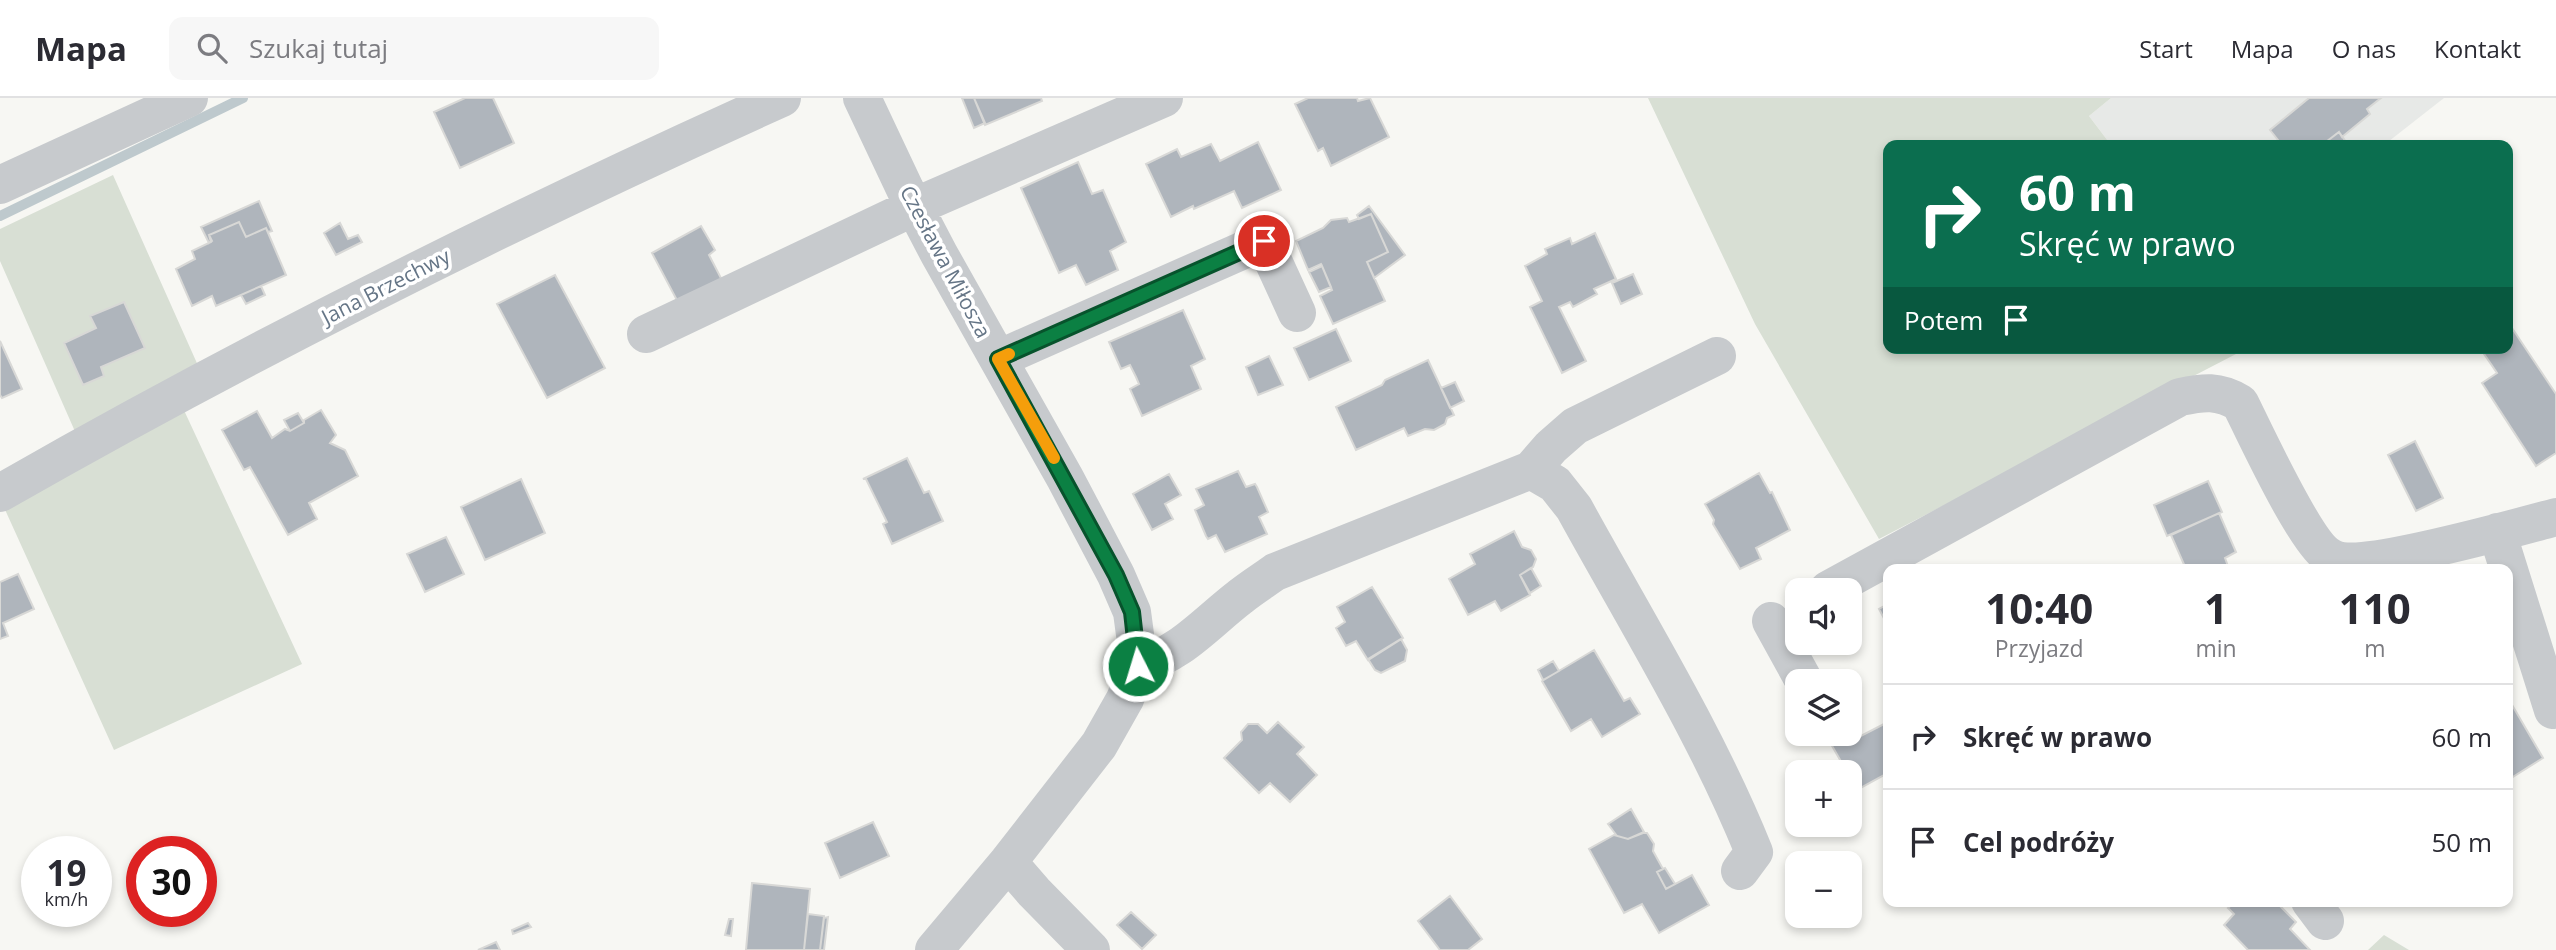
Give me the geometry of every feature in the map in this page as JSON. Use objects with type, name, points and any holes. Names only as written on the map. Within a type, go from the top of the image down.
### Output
[{"type":"street","points":[[0,185],[189,98]]},
{"type":"street","name":"Jana Brzechwy","points":[[0,493],[197,382],[379,289],[659,153],[782,98]]},
{"type":"street","name":"Czesława Miłosza","points":[[862,98],[914,207],[1116,575],[1132,612],[1138,666],[1125,699],[1099,745],[1008,862],[934,950]]},
{"type":"street","points":[[646,334],[914,207],[1164,98]]},
{"type":"street","points":[[998,359],[1264,241],[1297,313]]},
{"type":"street","points":[[1138,666],[1161,660],[1240,596],[1275,572],[1531,470],[1550,447],[1575,426],[1717,356]]},
{"type":"street","points":[[1907,558],[2180,397],[2196,394],[2224,394],[2240,403],[2315,544],[2331,558],[2350,562],[2383,558],[2556,517]]},
{"type":"street","points":[[1531,470],[1555,484],[1574,508],[1738,811],[1754,852],[1740,871]]},
{"type":"street","points":[[2423,564],[2459,550],[2487,534]]},
{"type":"street","points":[[2487,534],[2498,564]]},
{"type":"street","points":[[1858,578],[1883,568]]},
{"type":"street","points":[[2513,603],[2553,710]]},
{"type":"street","points":[[1774,620],[1798,669]]},
{"type":"street","points":[[1008,862],[1091,950]]},
{"type":"shaded area","points":[[1648,98],[2111,98],[2089,116],[2107,140],[1883,140],[1883,354],[2236,354],[1879,539],[1755,324]]},
{"type":"shaded area","points":[[2111,98],[2444,98],[2390,140],[2107,140],[2089,116]]},
{"type":"shaded area","points":[[113,175],[200,370],[77,436],[0,261],[0,229]]},
{"type":"shaded area","points":[[182,406],[302,664],[114,750],[2,503]]},
{"type":"shaded area","points":[[2384,935],[2409,950],[2368,950]]},
{"type":"building","points":[[465,98],[493,98],[514,143],[460,168],[434,112]]},
{"type":"building","points":[[962,98],[974,98],[985,123],[974,128]]},
{"type":"building","points":[[974,98],[1041,98],[1042,101],[985,125]]},
{"type":"building","points":[[1308,98],[1357,98],[1358,101],[1370,98],[1389,137],[1331,166],[1323,148],[1318,151],[1295,104]]},
{"type":"building","points":[[2309,98],[2381,98],[2367,109],[2370,114],[2342,137],[2339,132],[2329,140],[2278,140],[2270,130]]},
{"type":"building","points":[[2339,132],[2345,140],[2329,140]]},
{"type":"building","points":[[1258,142],[1281,190],[1242,208],[1234,191],[1171,217],[1146,164],[1177,149],[1181,157],[1211,144],[1220,161]]},
{"type":"building","points":[[1078,162],[1092,194],[1103,190],[1126,242],[1110,251],[1118,270],[1086,285],[1076,265],[1059,273],[1021,188]]},
{"type":"building","points":[[259,201],[272,231],[268,232],[266,228],[246,237],[239,222],[209,235],[212,241],[209,243],[201,227]]},
{"type":"building","points":[[1369,206],[1405,255],[1374,278],[1367,262],[1388,252],[1371,214],[1359,219],[1357,215]]},
{"type":"building","points":[[1371,214],[1388,252],[1367,262],[1385,301],[1333,324],[1320,296],[1332,290],[1322,266],[1321,264],[1308,270],[1296,241],[1323,228],[1331,220],[1347,218],[1349,222]]},
{"type":"building","points":[[239,222],[246,237],[266,228],[286,275],[216,306],[212,296],[192,306],[176,269],[195,259],[192,251],[211,242],[209,235]]},
{"type":"building","points":[[340,223],[348,239],[358,235],[362,242],[336,255],[324,233]]},
{"type":"building","points":[[701,226],[715,250],[709,255],[723,282],[680,306],[652,253]]},
{"type":"building","points":[[1595,233],[1616,279],[1594,289],[1597,294],[1573,307],[1570,302],[1559,307],[1586,361],[1562,373],[1530,307],[1542,301],[1525,266],[1547,254],[1545,249],[1570,238],[1572,244]]},
{"type":"building","points":[[1322,266],[1331,287],[1319,292],[1309,272]]},
{"type":"building","points":[[1633,274],[1642,294],[1621,304],[1612,283]]},
{"type":"building","points":[[555,275],[605,368],[547,398],[497,304]]},
{"type":"building","points":[[261,286],[265,295],[246,304],[241,295]]},
{"type":"building","points":[[124,302],[145,348],[101,367],[104,376],[83,385],[64,343],[96,328],[90,316]]},
{"type":"building","points":[[1183,310],[1205,359],[1191,366],[1201,389],[1142,416],[1130,389],[1139,384],[1136,377],[1130,365],[1121,369],[1109,342]]},
{"type":"building","points":[[1336,329],[1351,361],[1309,380],[1294,348]]},
{"type":"building","points":[[2513,330],[2556,394],[2556,453],[2536,466],[2482,383],[2497,373],[2484,354],[2513,354]]},
{"type":"building","points":[[0,341],[22,389],[2,398],[0,395]]},
{"type":"building","points":[[1269,356],[1283,385],[1258,395],[1246,367]]},
{"type":"building","points":[[1428,360],[1454,415],[1434,430],[1425,429],[1408,436],[1404,428],[1356,450],[1336,407]]},
{"type":"building","points":[[1455,382],[1464,401],[1450,408],[1441,388]]},
{"type":"building","points":[[321,410],[336,435],[330,443],[345,450],[358,476],[309,503],[317,519],[288,535],[250,467],[244,470],[222,430],[257,411],[272,438],[285,429],[290,431],[304,423],[304,420]]},
{"type":"building","points":[[298,413],[304,423],[290,431],[284,420]]},
{"type":"building","points":[[2415,441],[2443,498],[2416,511],[2388,455]]},
{"type":"building","points":[[907,458],[924,493],[929,491],[943,521],[892,544],[883,524],[887,522],[866,479],[863,479]]},
{"type":"building","points":[[1238,471],[1246,487],[1255,484],[1257,487],[1268,512],[1259,517],[1267,534],[1225,552],[1216,535],[1208,539],[1206,536],[1195,510],[1204,505],[1196,489]]},
{"type":"building","points":[[1759,473],[1770,493],[1772,492],[1790,530],[1756,548],[1761,559],[1740,569],[1713,524],[1714,520],[1705,504]]},
{"type":"building","points":[[1169,474],[1181,495],[1165,504],[1173,519],[1152,530],[1133,494]]},
{"type":"building","points":[[521,479],[545,533],[485,560],[461,507]]},
{"type":"building","points":[[2208,481],[2222,512],[2167,536],[2154,505]]},
{"type":"building","points":[[2219,513],[2236,552],[2225,558],[2227,564],[2184,564],[2171,535]]},
{"type":"building","points":[[1514,531],[1522,547],[1531,550],[1536,559],[1533,567],[1520,575],[1530,595],[1501,611],[1495,601],[1468,615],[1449,579],[1475,564],[1470,554]]},
{"type":"building","points":[[446,537],[464,574],[425,592],[407,554]]},
{"type":"building","points":[[1531,568],[1541,586],[1530,593],[1520,575]]},
{"type":"building","points":[[18,574],[34,609],[3,623],[8,636],[0,639],[0,582]]},
{"type":"building","points":[[1372,587],[1403,638],[1368,660],[1356,641],[1346,646],[1336,628],[1345,622],[1337,607]]},
{"type":"building","points":[[1401,639],[1407,650],[1405,661],[1381,673],[1375,670],[1368,659]]},
{"type":"building","points":[[1594,650],[1624,701],[1630,698],[1640,714],[1602,737],[1591,719],[1571,731],[1542,681]]},
{"type":"building","points":[[1553,661],[1559,671],[1543,680],[1538,670]]},
{"type":"building","points":[[2513,707],[2543,758],[2513,777]]},
{"type":"building","points":[[1278,722],[1304,747],[1297,754],[1317,775],[1290,802],[1270,783],[1259,793],[1224,758],[1242,740],[1241,732],[1248,724],[1258,724],[1267,733]]},
{"type":"building","points":[[1883,725],[1883,776],[1862,787],[1862,760],[1840,760],[1832,746],[1862,746],[1862,735]]},
{"type":"building","points":[[1631,809],[1644,832],[1628,839],[1617,836],[1608,824]]},
{"type":"building","points":[[873,822],[889,856],[840,878],[825,843]]},
{"type":"building","points":[[1647,833],[1654,844],[1653,851],[1663,869],[1657,872],[1666,889],[1692,875],[1709,905],[1659,933],[1642,904],[1624,913],[1589,849],[1614,835],[1628,839]]},
{"type":"building","points":[[1665,868],[1675,884],[1666,889],[1657,872]]},
{"type":"building","points":[[752,883],[810,889],[804,950],[746,950]]},
{"type":"building","points":[[1450,896],[1482,939],[1468,950],[1440,950],[1418,921]]},
{"type":"building","points":[[2281,907],[2296,922],[2290,929],[2310,950],[2248,950],[2224,925],[2234,914],[2228,908]]},
{"type":"building","points":[[1131,912],[1156,935],[1142,949],[1117,925]]},
{"type":"building","points":[[808,914],[824,916],[820,950],[804,950]]},
{"type":"building","points":[[828,917],[824,950],[820,950],[824,918]]},
{"type":"building","points":[[729,919],[733,919],[731,936],[725,935]]},
{"type":"building","points":[[528,923],[531,927],[513,934],[512,930]]},
{"type":"building","points":[[496,942],[500,950],[478,950]]},
{"type":"waterway","points":[[0,216],[243,98]]},
{"type":"slow traffic","points":[[1009,354],[998,359],[1054,458]]},
{"type":"route","points":[[1138,666],[1132,612],[1116,575],[998,359],[1264,241]]}]
